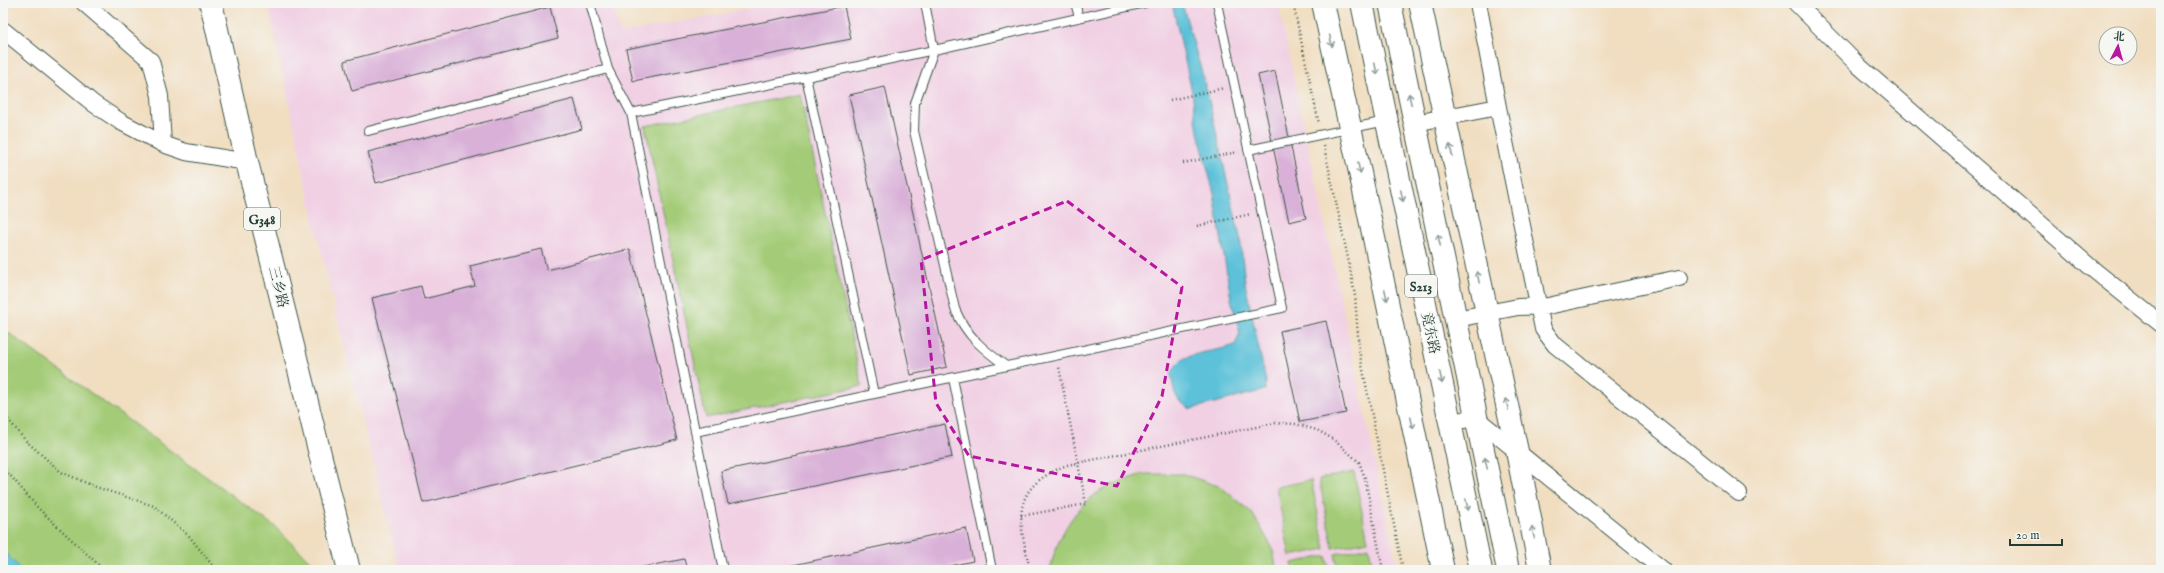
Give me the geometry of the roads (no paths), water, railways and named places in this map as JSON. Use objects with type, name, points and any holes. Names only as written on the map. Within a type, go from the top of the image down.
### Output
[{"type":"main road","name":"三乡路","points":[[211,3],[247,162],[349,570]]},
{"type":"main road","points":[[1323,3],[1351,129],[1443,570]]},
{"type":"main road","name":"竟东路","points":[[1362,3],[1481,570]]},
{"type":"main road","name":"竟东路","points":[[1390,3],[1508,570]]},
{"type":"main road","points":[[1420,3],[1517,451],[1540,570]]},
{"type":"street","points":[[84,3],[152,61],[160,96],[163,144]]},
{"type":"street","points":[[1478,3],[1543,329],[1555,345],[1739,493]]},
{"type":"street","points":[[1796,3],[1860,66],[2095,271],[2161,324]]},
{"type":"street","points":[[3,30],[94,104],[121,122],[163,144],[186,152],[247,162]]},
{"type":"street","points":[[1415,123],[1498,107]]},
{"type":"street","points":[[1456,319],[1518,307],[1539,306],[1679,278]]},
{"type":"street","points":[[1450,422],[1476,418],[1663,570]]},
{"type":"lane","points":[[590,3],[608,69],[631,113],[723,570]]},
{"type":"lane","points":[[925,3],[934,50],[915,103],[914,131],[955,309],[969,335],[978,345],[1006,366]]},
{"type":"lane","points":[[1075,3],[1079,18]]},
{"type":"lane","points":[[631,113],[934,50],[1145,3]]},
{"type":"lane","points":[[695,432],[1282,308],[1217,3]]},
{"type":"lane","points":[[368,131],[608,69]]},
{"type":"lane","points":[[806,77],[874,394]]},
{"type":"lane","points":[[1248,150],[1387,121]]},
{"type":"lane","points":[[953,378],[992,570]]},
{"type":"water","points":[[1172,3],[1182,3],[1206,87],[1240,237],[1245,283],[1266,381],[1265,390],[1191,409],[1178,399],[1174,391],[1171,374],[1176,365],[1185,358],[1235,345],[1240,333],[1231,299],[1214,194],[1198,132],[1192,92]]},
{"type":"water","points":[[3,550],[21,570],[3,570]]}]
